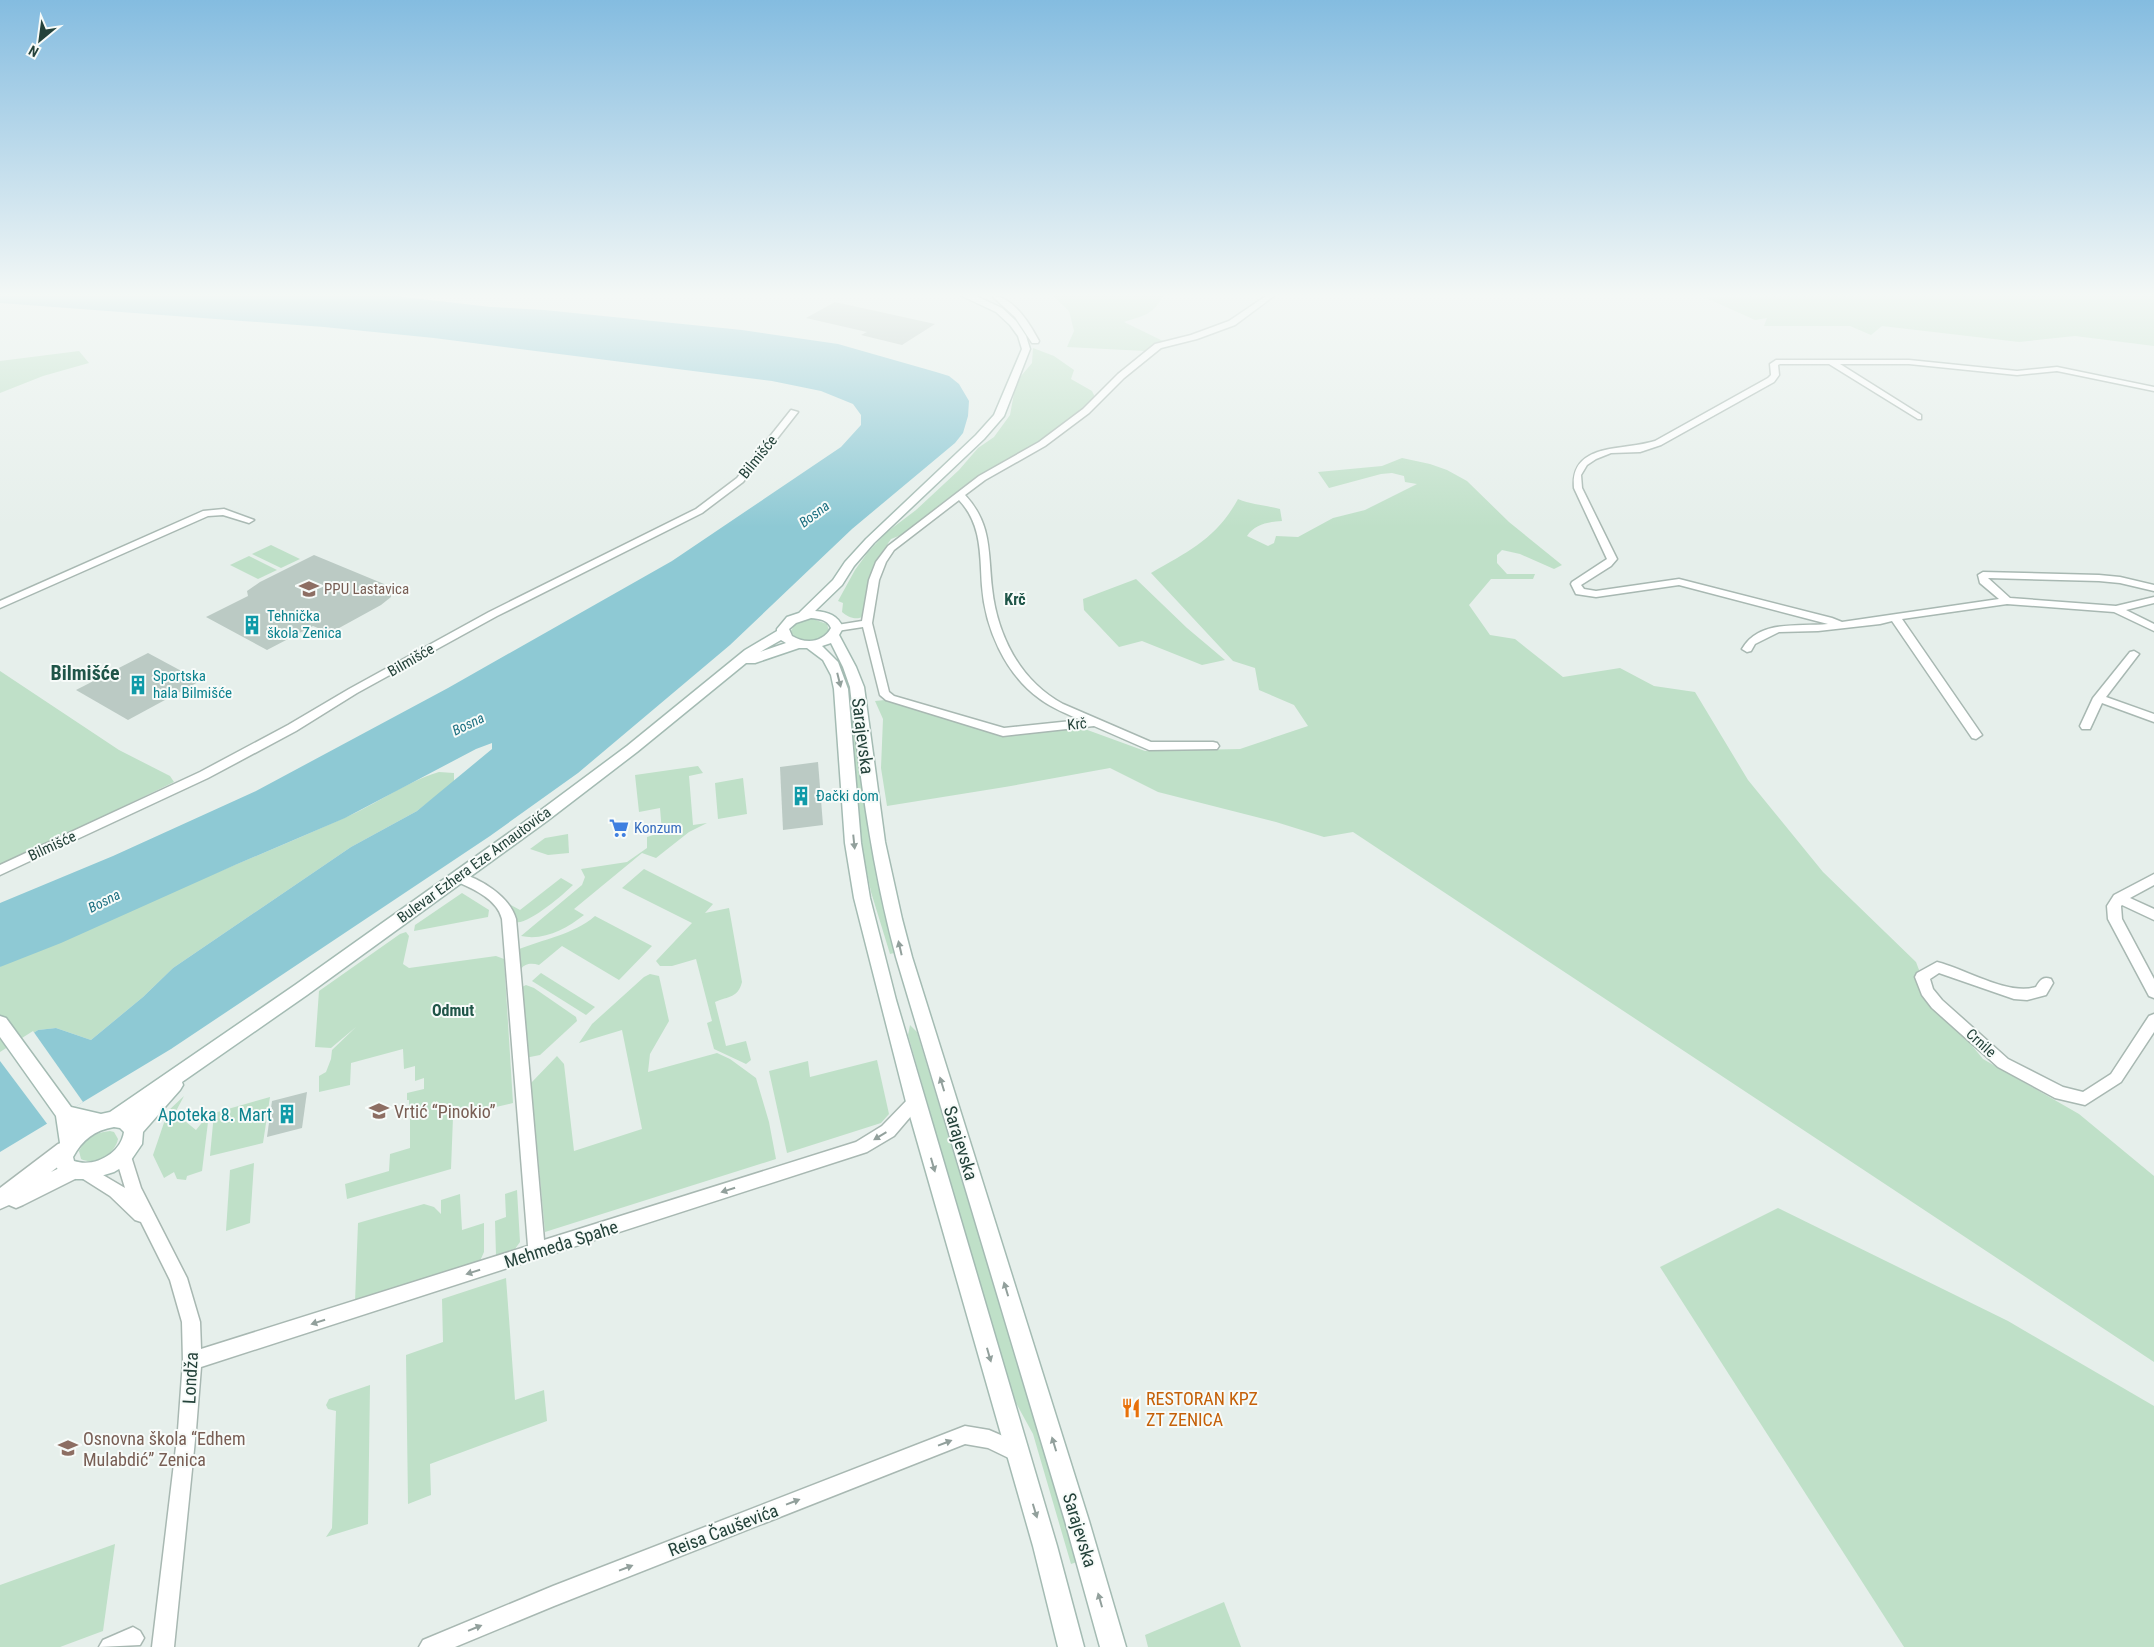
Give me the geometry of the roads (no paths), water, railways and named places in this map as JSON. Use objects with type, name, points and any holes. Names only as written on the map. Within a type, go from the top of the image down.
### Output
[{"type":"main road","points":[[834,627],[832,599],[838,582],[849,564],[980,438],[999,416],[1016,373]]},
{"type":"main road","points":[[804,615],[838,582]]},
{"type":"main road","points":[[804,615],[819,614],[834,627]]},
{"type":"main road","name":"Bulevar Ezhera Eze Arnautovića","points":[[67,1146],[86,1129],[108,1120],[213,1051],[542,817],[755,650],[783,632],[788,622],[804,615]]},
{"type":"main road","name":"Bulevar Ezhera Eze Arnautovića","points":[[728,671],[753,658],[803,644],[823,642],[834,627]]},
{"type":"main road","name":"Sarajevska","points":[[834,627],[839,650],[854,672],[857,686],[878,839],[903,958],[916,994],[1114,1647]]},
{"type":"main road","name":"Sarajevska","points":[[783,632],[788,640],[821,650],[832,661],[838,673],[842,688],[853,843],[862,898],[915,1102],[1045,1546],[1071,1647]]},
{"type":"main road","points":[[0,1023],[64,1111],[67,1146],[64,1165],[79,1172]]},
{"type":"main road","name":"Bulevar Ezhera Eze Arnautovića","points":[[123,1154],[132,1141],[134,1129],[150,1109],[213,1051]]},
{"type":"main road","points":[[64,1111],[84,1119],[125,1120],[134,1129]]},
{"type":"main road","points":[[0,1200],[67,1146]]},
{"type":"main road","points":[[0,1209],[21,1195],[79,1172],[106,1166],[123,1154]]},
{"type":"street","name":"Krč","points":[[1095,722],[1003,732],[890,698],[884,693],[880,681],[867,623],[874,580],[881,562],[891,548],[982,478],[1042,444],[1086,412],[1125,373]]},
{"type":"street","points":[[1775,373],[1771,380],[1658,443],[1640,449],[1610,451],[1584,463],[1577,476],[1578,488],[1612,559],[1608,564],[1576,584],[1580,592],[1596,594],[1679,582],[1828,620],[1840,625]]},
{"type":"street","points":[[1848,373],[1918,417]]},
{"type":"street","points":[[2075,373],[2154,389]]},
{"type":"street","name":"Bilmišće","points":[[0,870],[204,775],[493,614],[699,510],[740,480],[794,412]]},
{"type":"street","name":"Krč","points":[[961,496],[969,502],[983,529],[989,602],[1001,644],[1018,670],[1041,695],[1095,722]]},
{"type":"street","points":[[0,605],[206,513],[224,512],[249,520]]},
{"type":"street","points":[[2007,601],[1984,581],[1983,575],[2099,578],[2120,580],[2154,588]]},
{"type":"street","points":[[1748,649],[1751,642],[1777,629],[1880,621],[1895,617],[2007,601],[2116,609],[2154,600]]},
{"type":"street","points":[[2116,609],[2154,628]]},
{"type":"street","points":[[1895,617],[1976,735]]},
{"type":"street","points":[[834,627],[867,623]]},
{"type":"street","points":[[2086,726],[2099,698],[2134,654]]},
{"type":"street","points":[[2099,698],[2154,718]]},
{"type":"street","points":[[1095,722],[1149,746],[1213,746]]},
{"type":"street","points":[[458,877],[486,892],[501,904],[508,915],[537,1252]]},
{"type":"street","points":[[2154,879],[2119,898],[2114,906],[2115,919],[2154,992]]},
{"type":"street","points":[[2119,898],[2154,915]]},
{"type":"street","name":"Crnile","points":[[2046,983],[2041,991],[2026,995],[2007,992],[1954,970],[1937,967],[1922,977],[1927,991],[1937,1004],[2003,1063],[2060,1093],[2085,1099],[2116,1078],[2154,1020]]},
{"type":"street","name":"Mehmeda Spahe","points":[[192,1362],[861,1147],[888,1131],[915,1102]]},
{"type":"street","points":[[123,1154],[134,1188],[155,1235]]},
{"type":"street","points":[[79,1172],[135,1207],[155,1235]]},
{"type":"street","name":"Londža","points":[[155,1235],[178,1278],[184,1296],[191,1322],[192,1362],[187,1430],[163,1647]]},
{"type":"street","name":"Reisa Čauševića","points":[[430,1647],[553,1596],[965,1435],[989,1439],[1017,1452]]},
{"type":"street","points":[[110,1647],[133,1638]]},
{"type":"water","name":"Bosna","points":[[708,373],[938,373],[949,376],[959,384],[969,401],[968,416],[963,433],[955,443],[852,529],[730,645],[578,773],[490,836],[171,1049],[0,1152],[0,1055],[38,1030],[56,1028],[91,1040],[143,997],[173,968],[351,847],[417,811],[492,749],[492,743],[476,749],[345,818],[61,943],[0,967],[0,903],[113,856],[256,791],[448,688],[672,561],[841,447],[861,425],[861,415],[853,404],[821,391],[772,381]]},
{"type":"place","name":"PPU Lastavica","points":[[309,589]]},
{"type":"place","name":"Tehnička škola Zenica","points":[[252,625]]},
{"type":"place","name":"Sportska hala Bilmišće","points":[[138,685]]},
{"type":"place","name":"Đački dom","points":[[801,796]]},
{"type":"place","name":"Konzum","points":[[619,828]]},
{"type":"place","name":"Vrtić “Pinokio”","points":[[379,1111]]},
{"type":"place","name":"Apoteka 8. Mart","points":[[287,1114]]},
{"type":"place","name":"RESTORAN KPZ ZT ZENICA","points":[[1131,1408]]},
{"type":"place","name":"Osnovna škola “Edhem Mulabdić” Zenica","points":[[68,1448]]},
{"type":"district","name":"Krč","points":[[1015,599]]},
{"type":"district","name":"Bilmišće","points":[[85,673]]},
{"type":"district","name":"Odmut","points":[[453,1010]]}]
